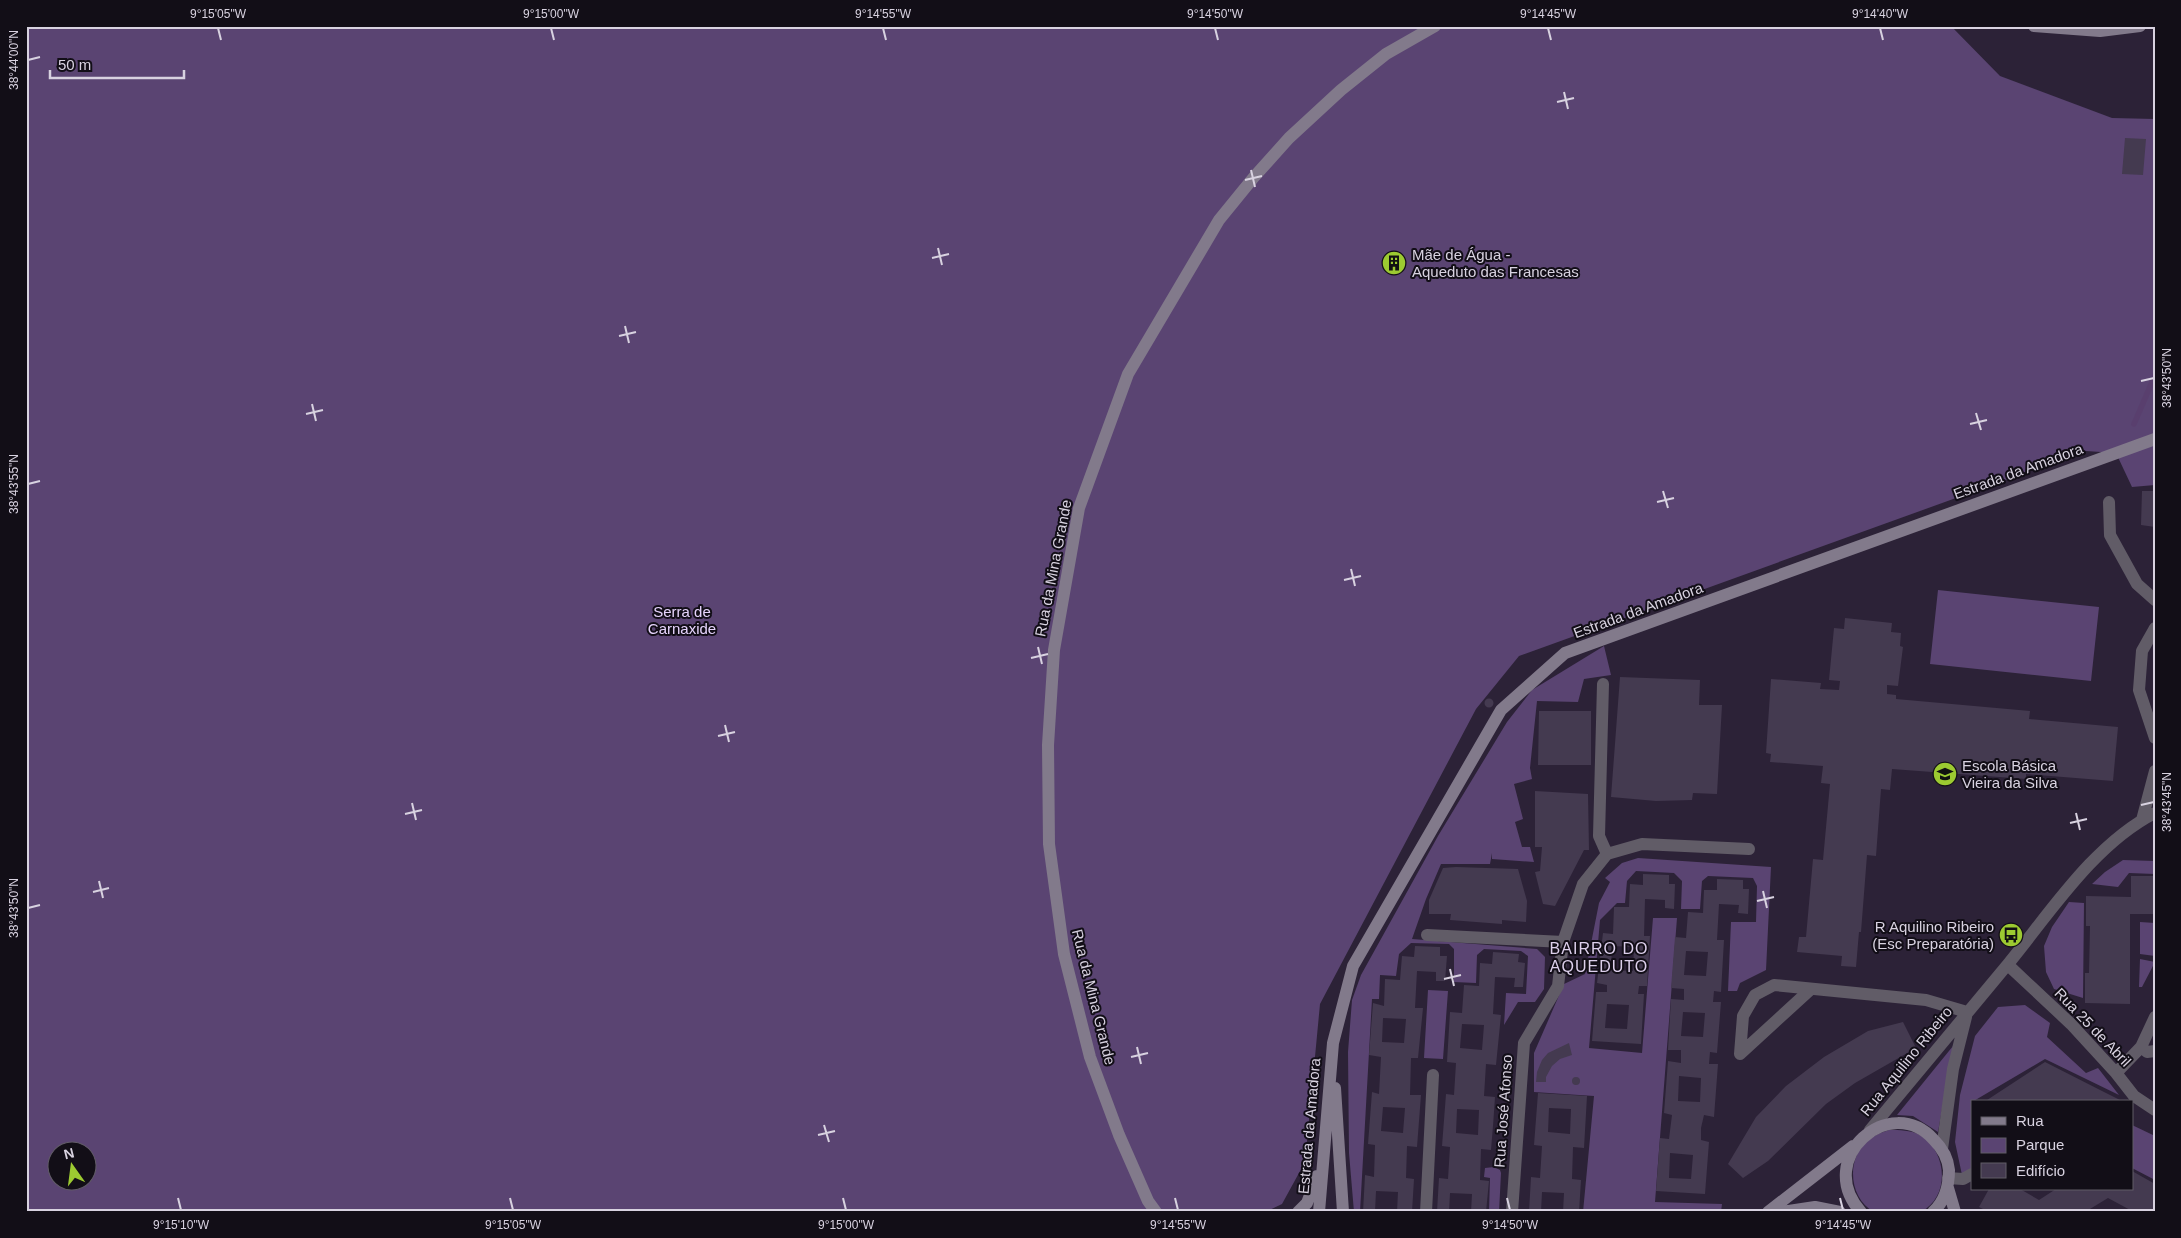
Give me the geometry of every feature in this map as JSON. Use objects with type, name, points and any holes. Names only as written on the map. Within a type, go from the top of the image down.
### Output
[{"type":"street","name":"Rua da Mina Grande","points":[[1162,1212],[1152,1206],[1119,1135],[1090,1057],[1064,954],[1050,844],[1048,744],[1054,650],[1079,508],[1128,374],[1219,220],[1289,138],[1341,90],[1386,54],[1435,26]]},
{"type":"street","points":[[2034,26],[2100,30],[2140,26]]},
{"type":"street","name":"Estrada da Amadora","points":[[1319,1212],[1332,1043],[1353,966],[1501,710],[1565,653],[2155,439]]},
{"type":"street","points":[[2109,502],[2110,535],[2137,584],[2155,600]]},
{"type":"street","points":[[2155,628],[2142,651],[2139,690],[2155,738]]},
{"type":"street","points":[[1603,684],[1599,836],[1607,854],[1642,844],[1749,849]]},
{"type":"street","points":[[2142,820],[2155,771]]},
{"type":"street","name":"Rua Aquilino Ribeiro","points":[[1870,1130],[2064,894],[2099,856],[2142,820],[2155,813]]},
{"type":"street","name":"Rua José Afonso","points":[[1512,1212],[1524,1043],[1558,986],[1563,942],[1583,884],[1607,854]]},
{"type":"street","points":[[1427,935],[1563,942]]},
{"type":"street","name":"Rua 25 de Abril","points":[[2008,964],[2071,1024],[2116,1073],[2134,1096],[2155,1110]]},
{"type":"street","points":[[1811,989],[1740,1054],[1743,1016],[1755,995],[1774,985],[1926,1000],[1967,1012]]},
{"type":"street","name":"Rua Aquilino Ribeiro","points":[[1942,1149],[1953,1069],[1967,1012]]},
{"type":"street","points":[[2116,1073],[2141,1047],[2155,1017]]},
{"type":"street","name":"Estrada da Amadora","points":[[1332,1043],[1343,1212]]},
{"type":"street","points":[[2141,1047],[2147,1052],[2155,1051]]},
{"type":"street","points":[[1426,1212],[1433,1075]]},
{"type":"street","points":[[1768,1212],[1855,1144],[1870,1130],[1889,1124],[1910,1124],[1928,1133],[1942,1149],[1949,1168],[1948,1183],[1955,1212]]},
{"type":"street","points":[[1855,1144],[1846,1162],[1845,1182],[1852,1202],[1861,1212]]},
{"type":"street","points":[[1298,1212],[1307,1203],[1323,1162]]},
{"type":"street","points":[[1948,1183],[1971,1175]]},
{"type":"street","points":[[1933,1212],[1939,1206],[1948,1183]]},
{"type":"street","points":[[1782,1212],[1815,1207],[1840,1212]]},
{"type":"green space","name":"Serra de Carnaxide","points":[[26,26],[1951,26],[2000,76],[2112,118],[2155,119],[2155,485],[2132,487],[2116,453],[2086,451],[1519,656],[1476,709],[1320,1004],[1305,1162],[1282,1204],[1265,1212],[26,1212]]},
{"type":"green space","points":[[1938,590],[2099,607],[2091,681],[1930,664]]},
{"type":"green space","points":[[1604,646],[1611,675],[1584,679],[1578,702],[1537,701],[1530,768],[1532,779],[1514,784],[1523,819],[1515,822],[1522,847],[1530,847],[1534,862],[1492,859],[1492,853],[1490,864],[1441,864],[1412,939],[1537,949],[1545,957],[1544,989],[1535,1002],[1518,1002],[1504,1025],[1506,993],[1526,994],[1528,956],[1521,951],[1484,949],[1477,955],[1476,983],[1454,982],[1454,949],[1449,944],[1411,943],[1399,954],[1396,976],[1380,975],[1379,999],[1372,999],[1360,1212],[1354,1212],[1349,1153],[1348,1052],[1352,1000],[1361,975],[1438,836],[1507,722],[1532,690]]},
{"type":"green space","points":[[1638,858],[1771,867],[1766,970],[1740,983],[1737,991],[1728,991],[1731,922],[1756,922],[1757,886],[1753,878],[1708,876],[1702,881],[1700,909],[1681,909],[1682,881],[1674,873],[1636,871],[1627,881],[1625,903],[1617,903],[1600,920],[1589,1048],[1642,1053],[1653,918],[1677,918],[1655,1202],[1722,1204],[1721,1212],[1583,1212],[1594,1096],[1534,1092],[1534,1053],[1564,984],[1585,974],[1599,903],[1610,882],[1605,878],[1622,863]]},
{"type":"green space","points":[[2123,860],[2155,861],[2155,874],[2129,873],[2118,887],[2092,884],[2105,872]]},
{"type":"green space","points":[[2069,902],[2084,903],[2083,998],[2054,989],[2046,972],[2044,946],[2052,927]]},
{"type":"green space","points":[[2140,922],[2155,923],[2155,956],[2140,954]]},
{"type":"green space","points":[[2140,959],[2155,962],[2142,987],[2139,987]]},
{"type":"green space","points":[[1428,990],[1448,991],[1443,1059],[1424,1058]]},
{"type":"green space","points":[[2025,1005],[2050,1023],[2047,1037],[2086,1073],[2098,1068],[2119,1095],[2045,1059],[1975,1100],[1971,1100],[1971,1170],[1962,1175],[1955,1142],[1960,1095],[1975,1036],[1998,1007]]},
{"type":"green space","points":[[1953,1046],[1938,1132],[1913,1116],[1897,1115]]},
{"type":"green space","points":[[2134,1126],[2155,1136],[2155,1180],[2134,1169]]},
{"type":"green space","points":[[1889,1130],[1909,1131],[1920,1135],[1929,1142],[1940,1162],[1941,1185],[1931,1205],[1921,1212],[1874,1212],[1866,1206],[1856,1189],[1853,1180],[1853,1170],[1859,1151],[1871,1138]]},
{"type":"green space","points":[[1494,1167],[1500,1170],[1501,1173],[1499,1212],[1489,1212],[1490,1178],[1484,1177],[1485,1168]]},
{"type":"building","points":[[2125,138],[2146,139],[2143,175],[2122,174]]},
{"type":"building","name":"Mãe de Água - Aqueduto das Francesas","points":[[1394,251],[1403,254],[1406,263],[1403,272],[1394,275],[1385,272],[1382,263],[1385,254]]},
{"type":"building","points":[[2142,491],[2155,491],[2155,527],[2141,525]]},
{"type":"building","points":[[1845,618],[1892,623],[1891,632],[1901,633],[1900,646],[1903,647],[1898,686],[1887,685],[1887,694],[1896,695],[1896,699],[2030,711],[2029,719],[2118,727],[2113,781],[2026,774],[2026,779],[1892,769],[1890,790],[1881,789],[1876,856],[1867,855],[1861,932],[1859,932],[1856,967],[1841,966],[1842,956],[1797,952],[1799,937],[1806,937],[1813,859],[1823,860],[1830,784],[1821,783],[1823,766],[1770,762],[1771,754],[1766,753],[1771,679],[1821,683],[1820,689],[1839,690],[1840,681],[1829,680],[1834,628],[1844,629]]},
{"type":"building","points":[[1620,677],[1700,680],[1699,705],[1722,705],[1717,794],[1693,793],[1692,800],[1656,801],[1611,797]]},
{"type":"building","points":[[1489,699],[1493,703],[1489,707],[1485,703]]},
{"type":"building","points":[[1539,711],[1591,711],[1591,765],[1538,765]]},
{"type":"building","points":[[1535,791],[1588,794],[1589,850],[1584,850],[1555,906],[1543,904],[1535,872],[1540,871],[1542,847],[1535,847]]},
{"type":"building","points":[[1443,868],[1518,869],[1527,901],[1526,922],[1502,920],[1502,924],[1450,920],[1451,914],[1429,914],[1429,900]]},
{"type":"building","points":[[1643,874],[1669,875],[1669,884],[1675,884],[1674,909],[1665,908],[1665,900],[1645,899],[1644,936],[1650,936],[1647,986],[1639,986],[1638,994],[1644,994],[1641,1044],[1592,1041],[1596,992],[1607,992],[1607,985],[1597,983],[1603,933],[1613,934],[1614,907],[1629,907],[1630,884],[1643,885]],"holes":[[[1612,946],[1634,947],[1633,971],[1611,970]],[[1607,1004],[1629,1005],[1627,1029],[1605,1028]]]},
{"type":"building","points":[[2131,876],[2155,876],[2155,914],[2130,914],[2130,1004],[2085,1003],[2085,973],[2089,973],[2090,926],[2086,926],[2086,896],[2131,897]]},
{"type":"building","points":[[1717,879],[1743,880],[1743,889],[1749,889],[1748,914],[1738,913],[1739,905],[1719,904],[1717,940],[1724,940],[1721,992],[1714,991],[1713,1002],[1721,1002],[1717,1053],[1710,1052],[1709,1064],[1718,1064],[1714,1117],[1704,1115],[1701,1128],[1701,1140],[1709,1142],[1705,1194],[1656,1191],[1660,1138],[1669,1139],[1672,1115],[1664,1113],[1668,1061],[1681,1063],[1681,1050],[1668,1050],[1671,999],[1684,1000],[1684,989],[1671,988],[1675,937],[1686,938],[1688,912],[1703,913],[1704,890],[1717,890]],"holes":[[[1686,951],[1708,952],[1706,976],[1684,975]],[[1683,1012],[1705,1013],[1703,1037],[1681,1036]],[[1679,1076],[1701,1078],[1700,1102],[1678,1101]],[[1670,1153],[1693,1155],[1691,1179],[1669,1178]]]},
{"type":"building","points":[[1415,946],[1440,947],[1440,956],[1447,956],[1445,981],[1436,981],[1436,972],[1417,971],[1415,1008],[1423,1008],[1418,1058],[1411,1058],[1410,1095],[1421,1095],[1417,1147],[1407,1146],[1406,1178],[1414,1179],[1412,1212],[1397,1212],[1398,1192],[1376,1191],[1375,1212],[1363,1212],[1365,1175],[1374,1177],[1375,1145],[1368,1144],[1372,1092],[1379,1094],[1381,1057],[1369,1055],[1373,1003],[1384,1006],[1385,979],[1400,980],[1402,956],[1414,957]],"holes":[[[1383,1018],[1406,1019],[1404,1043],[1382,1042]],[[1383,1107],[1405,1108],[1403,1133],[1381,1131]]]},
{"type":"building","points":[[1493,952],[1519,954],[1518,962],[1525,963],[1523,987],[1514,987],[1515,978],[1495,977],[1493,1014],[1501,1015],[1496,1065],[1486,1064],[1484,1096],[1495,1097],[1491,1150],[1481,1149],[1480,1180],[1489,1181],[1486,1212],[1471,1212],[1472,1194],[1450,1193],[1449,1212],[1437,1212],[1439,1178],[1448,1179],[1450,1147],[1442,1146],[1446,1094],[1454,1095],[1456,1063],[1447,1062],[1450,1012],[1462,1013],[1464,985],[1479,986],[1480,963],[1492,964]],"holes":[[[1462,1024],[1484,1025],[1482,1050],[1460,1048]],[[1457,1109],[1479,1110],[1478,1135],[1456,1133]]]},
{"type":"building","points":[[1903,1022],[1916,1048],[1855,1083],[1826,1104],[1768,1161],[1743,1178],[1728,1164],[1756,1117],[1786,1086],[1824,1057],[1868,1031]]},
{"type":"building","points":[[1569,1043],[1572,1055],[1560,1059],[1552,1066],[1546,1077],[1546,1082],[1536,1082],[1537,1072],[1542,1060],[1548,1053]]},
{"type":"building","points":[[2045,1062],[2120,1100],[1987,1100]]},
{"type":"building","points":[[1576,1077],[1580,1081],[1576,1085],[1572,1081]]},
{"type":"building","points":[[1538,1093],[1587,1096],[1584,1148],[1573,1147],[1572,1179],[1581,1180],[1579,1212],[1563,1212],[1564,1193],[1542,1192],[1541,1212],[1529,1212],[1531,1177],[1540,1178],[1542,1146],[1534,1145]],"holes":[[[1549,1108],[1571,1109],[1570,1134],[1548,1132]]]},
{"type":"building","points":[[2134,1172],[2155,1184],[2155,1212],[2134,1212],[2108,1198],[2085,1212],[1989,1212],[1979,1207],[1988,1190],[2022,1190],[2039,1200],[2054,1190],[2134,1190]]},
{"type":"waterway","points":[[2134,424],[2155,375]]},
{"type":"place","name":"Mãe de Água - Aqueduto das Francesas","points":[[1394,263]]},
{"type":"place","name":"Escola Básica Vieira da Silva","points":[[1945,774]]},
{"type":"place","name":"R Aquilino Ribeiro (Esc Preparatória)","points":[[2011,935]]},
{"type":"district","name":"BAIRRO DO AQUEDUTO","points":[[1599,957]]}]
